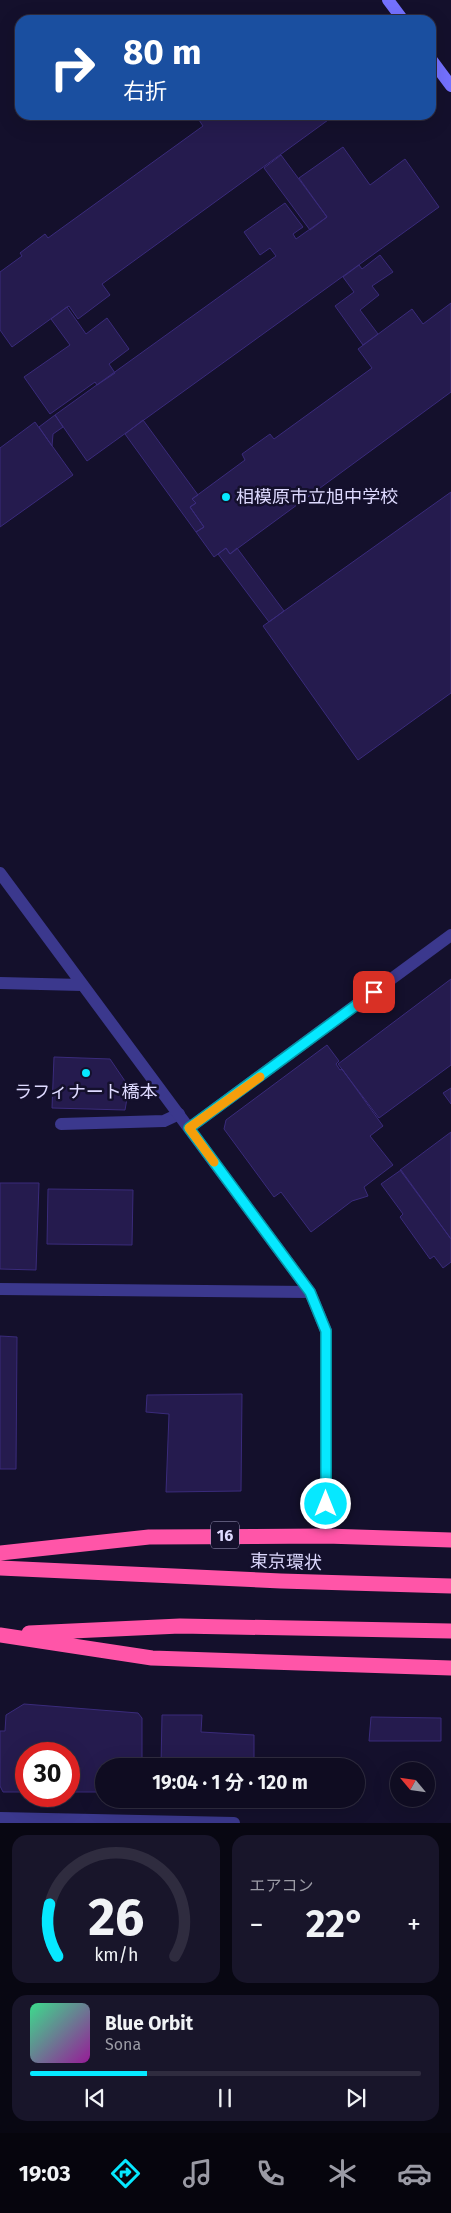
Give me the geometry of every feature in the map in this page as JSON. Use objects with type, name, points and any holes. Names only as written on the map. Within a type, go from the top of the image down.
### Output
[{"type":"highway","name":"16","points":[[0,1553],[150,1537],[221,1535],[326,1536],[451,1540]]},
{"type":"highway","name":"東京環状","points":[[0,1568],[281,1581],[451,1586]]},
{"type":"highway","points":[[0,1635],[180,1626],[451,1631]]},
{"type":"highway","points":[[0,1635],[152,1658],[451,1668]]},
{"type":"street","points":[[388,0],[399,15]]},
{"type":"street","points":[[436,66],[451,86]]},
{"type":"street","points":[[0,873],[310,1292],[326,1331],[326,1536]]},
{"type":"street","points":[[189,1128],[451,935]]},
{"type":"street","points":[[0,983],[82,985]]},
{"type":"street","points":[[61,1124],[164,1121],[179,1114]]},
{"type":"street","points":[[0,1289],[310,1292]]},
{"type":"street","points":[[0,1818],[234,1823]]},
{"type":"building","points":[[199,120],[328,120],[102,284],[110,295],[78,319],[69,306],[12,347],[0,330],[0,272],[22,256],[20,253],[45,234],[48,238],[203,126]]},
{"type":"building","points":[[343,147],[370,185],[405,159],[439,207],[87,461],[55,415],[276,256],[270,248],[260,255],[244,232],[285,203],[303,227],[293,234],[296,239],[327,217],[299,178]]},
{"type":"building","points":[[281,155],[327,217],[310,230],[264,168]]},
{"type":"building","points":[[380,255],[393,272],[372,286],[379,295],[360,310],[378,334],[363,345],[335,306],[354,292],[343,277],[359,265],[362,269]]},
{"type":"building","points":[[451,303],[451,392],[230,554],[226,548],[214,557],[196,532],[204,527],[190,507],[196,503],[192,499],[245,460],[242,454],[270,434],[274,439],[372,368],[358,349],[412,309],[423,324]]},
{"type":"building","points":[[67,307],[86,334],[107,318],[129,349],[109,364],[115,373],[97,385],[95,382],[50,414],[24,377],[70,345],[51,319]]},
{"type":"building","points":[[55,415],[63,427],[53,434],[52,446],[39,427]]},
{"type":"building","points":[[143,420],[198,495],[192,499],[196,503],[190,507],[204,527],[196,532],[125,434]]},
{"type":"building","points":[[35,422],[73,475],[0,527],[0,448]]},
{"type":"building","points":[[451,492],[451,693],[358,760],[263,626]]},
{"type":"building","points":[[226,548],[230,554],[237,548],[284,611],[269,622],[218,554]]},
{"type":"building","points":[[451,979],[451,1065],[379,1118],[338,1064]]},
{"type":"building","points":[[327,1045],[339,1061],[336,1064],[340,1070],[342,1069],[383,1126],[370,1136],[393,1165],[364,1187],[368,1196],[352,1201],[311,1232],[281,1192],[274,1197],[224,1129],[226,1120]]},
{"type":"building","name":"ラフィナート橋本","points":[[54,1057],[110,1059],[129,1087],[125,1110],[52,1108]]},
{"type":"building","points":[[451,1088],[451,1104],[443,1093]]},
{"type":"building","points":[[451,1132],[451,1239],[400,1170]]},
{"type":"building","points":[[401,1170],[451,1239],[451,1262],[443,1268],[434,1256],[430,1259],[400,1217],[403,1214],[381,1184]]},
{"type":"building","points":[[0,1183],[39,1183],[36,1270],[0,1269]]},
{"type":"building","points":[[48,1189],[133,1190],[132,1245],[47,1244]]},
{"type":"building","points":[[0,1336],[17,1337],[16,1469],[0,1469]]},
{"type":"building","points":[[242,1394],[241,1491],[166,1492],[169,1414],[146,1412],[147,1395]]},
{"type":"building","points":[[24,1704],[138,1713],[142,1718],[142,1758],[95,1758],[95,1792],[80,1792],[80,1742],[15,1742],[15,1792],[3,1792],[0,1786],[0,1731],[5,1731],[6,1715]]},
{"type":"building","points":[[162,1715],[202,1715],[201,1732],[254,1735],[254,1758],[161,1758]]},
{"type":"building","points":[[371,1717],[441,1718],[441,1741],[369,1741]]},
{"type":"slow traffic","points":[[214,1162],[189,1128],[260,1077]]},
{"type":"place","name":"相模原市立旭中学校","points":[[226,497]]},
{"type":"place","name":"ラフィナート橋本","points":[[86,1073]]},
{"type":"route","points":[[326,1504],[326,1331],[310,1292],[189,1128],[374,992]]}]
